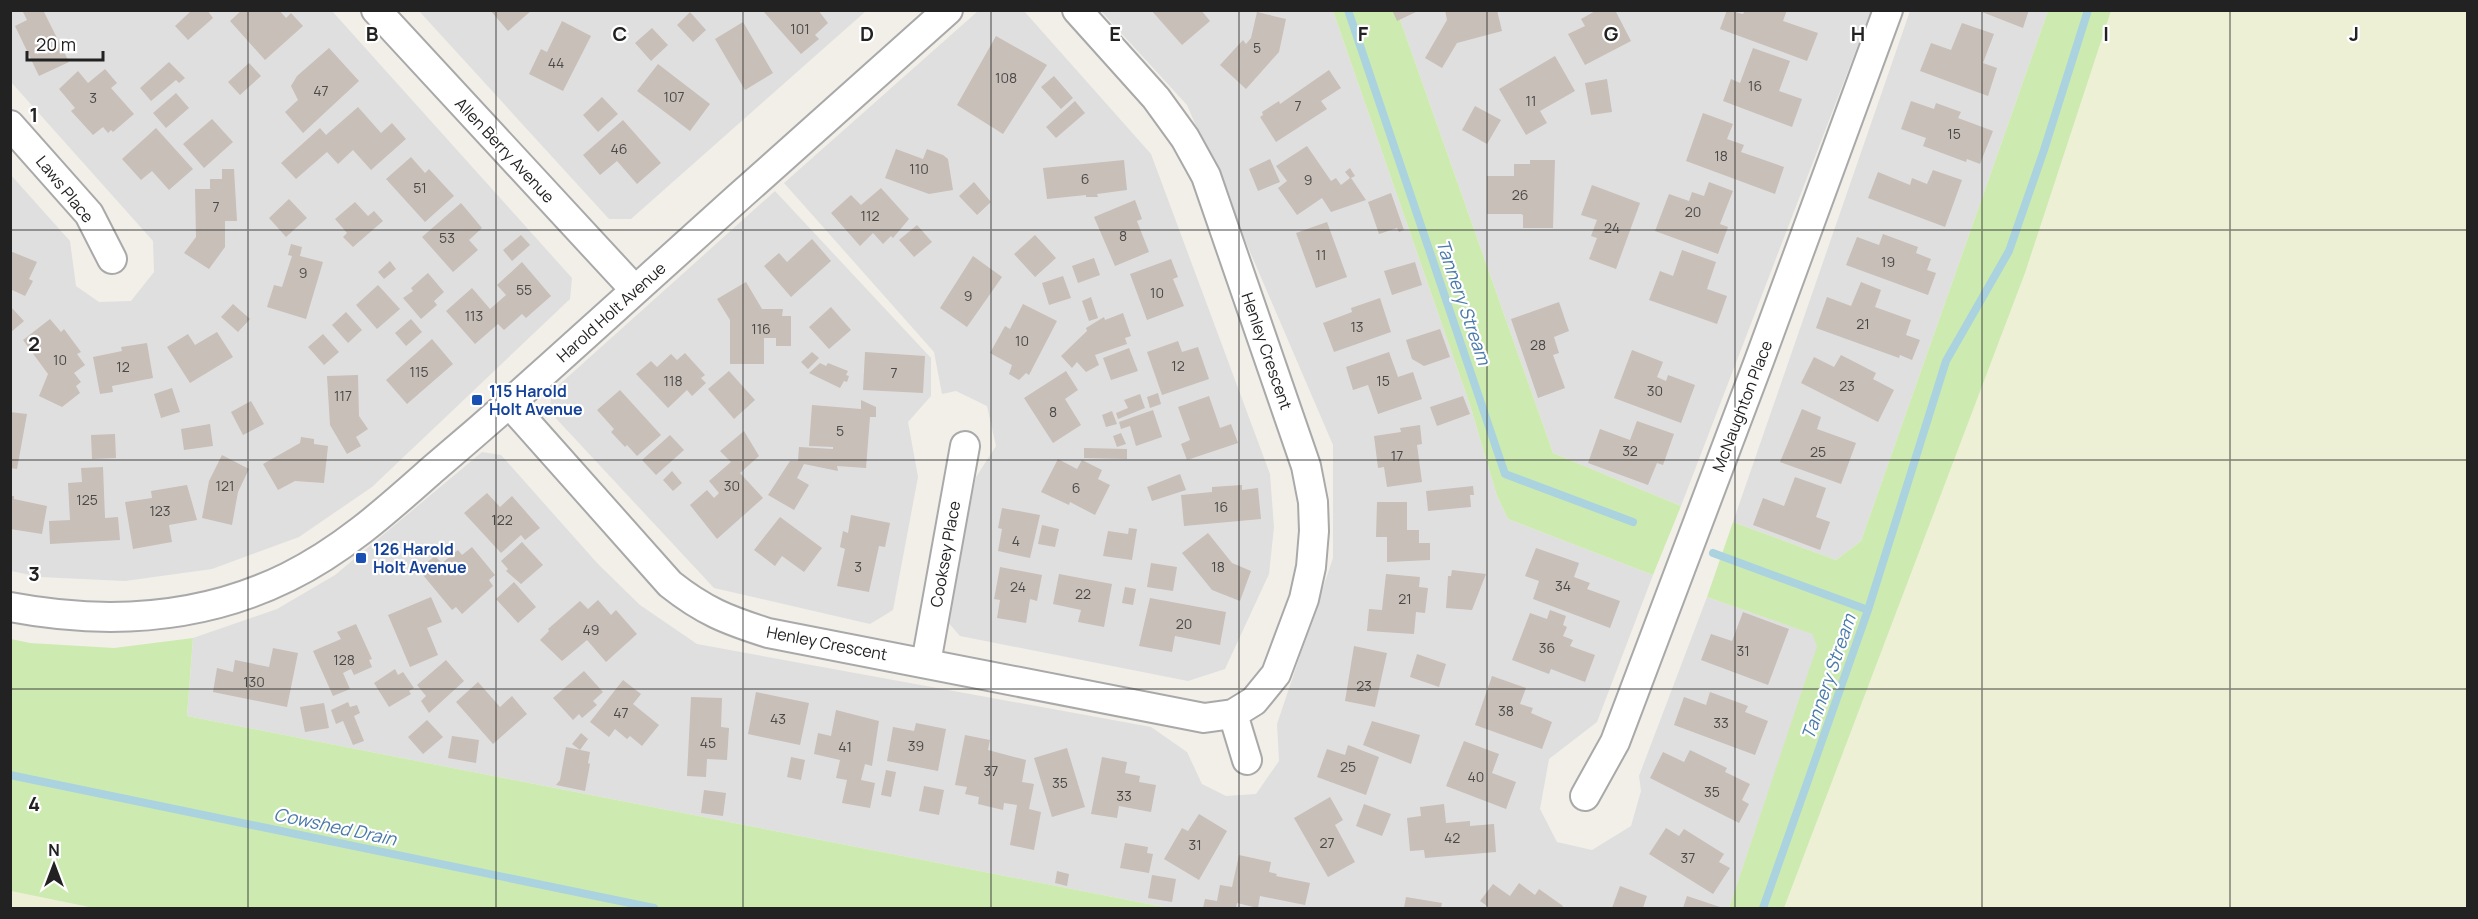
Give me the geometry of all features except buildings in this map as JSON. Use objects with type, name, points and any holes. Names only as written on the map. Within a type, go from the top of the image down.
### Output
[{"type":"street","name":"Allen Berry Avenue","points":[[376,10],[635,290]]},
{"type":"street","name":"Harold Holt Avenue","points":[[10,607],[56,615],[95,618],[142,617],[214,604],[287,578],[353,539],[509,403],[948,10]]},
{"type":"street","name":"Henley Crescent","points":[[509,403],[670,584],[696,604],[728,621],[768,633],[1203,718],[1233,714],[1254,701],[1276,674],[1304,599],[1311,567],[1314,531],[1313,502],[1306,466],[1206,177],[1185,138],[1156,98],[1077,10]]},
{"type":"street","name":"McNaughton Place","points":[[1585,796],[1615,742],[1759,362],[1888,10]]},
{"type":"street","name":"Laws Place","points":[[10,125],[89,214],[112,259]]},
{"type":"street","name":"Cooksey Place","points":[[926,663],[965,446]]},
{"type":"street","points":[[1233,714],[1247,760]]},
{"type":"shaded area","points":[[1100,10],[1333,11],[1470,405],[1497,496],[1508,519],[1653,575],[1597,722],[1549,759],[1540,809],[1557,842],[1592,850],[1631,826],[1641,791],[1639,776],[1707,597],[1813,634],[1818,646],[1729,908],[1169,908],[187,716],[193,638],[277,609],[335,575],[482,452],[501,455],[598,564],[640,605],[697,644],[1151,727],[1187,752],[1202,784],[1226,796],[1256,794],[1279,761],[1277,724],[1333,558],[1333,445],[1187,105]]},
{"type":"shaded area","points":[[11,11],[332,11],[572,278],[570,299],[372,487],[299,537],[212,569],[125,581],[40,577],[11,571],[10,174],[70,241],[76,286],[99,302],[131,301],[154,272],[153,241],[11,82]]},
{"type":"shaded area","points":[[419,11],[866,11],[631,219],[609,219]]},
{"type":"shaded area","points":[[978,11],[1024,11],[1151,154],[1270,474],[1274,527],[1269,574],[1225,669],[1188,681],[960,636],[946,620],[976,477],[996,446],[987,406],[956,391],[942,394],[934,352],[784,183]]},
{"type":"shaded area","points":[[1397,11],[1871,11],[1681,506],[1553,453]]},
{"type":"shaded area","points":[[1910,11],[2048,11],[1861,541],[1836,560],[1733,522]]},
{"type":"shaded area","points":[[775,191],[931,358],[931,396],[908,422],[918,477],[893,610],[870,624],[714,588],[550,412],[551,392]]},
{"type":"green space","points":[[1333,11],[1397,11],[1553,453],[1681,506],[1653,575],[1508,519],[1497,496],[1470,405]]},
{"type":"green space","points":[[2048,11],[2111,11],[2025,273],[1784,908],[1729,908],[1817,646],[1812,634],[1707,597],[1733,522],[1836,560],[1861,541]]},
{"type":"green space","points":[[2111,11],[2467,11],[2467,908],[1784,908],[2025,273]]},
{"type":"green space","points":[[193,638],[187,716],[1169,908],[94,908],[11,891],[11,639],[30,643],[114,648]]},
{"type":"green space","points":[[11,891],[94,908],[11,908]]},
{"type":"waterway","name":"Tannery Stream","points":[[1348,10],[1505,474],[1633,522]]},
{"type":"waterway","points":[[1763,908],[1868,610],[1946,361],[2009,251],[2088,10]]},
{"type":"waterway","name":"Tannery Stream","points":[[1713,553],[1868,610]]},
{"type":"waterway","name":"Cowshed Drain","points":[[10,775],[654,908]]},
{"type":"place","name":"115 Harold Holt Avenue","points":[[477,400]]},
{"type":"place","name":"126 Harold Holt Avenue","points":[[361,558]]}]
